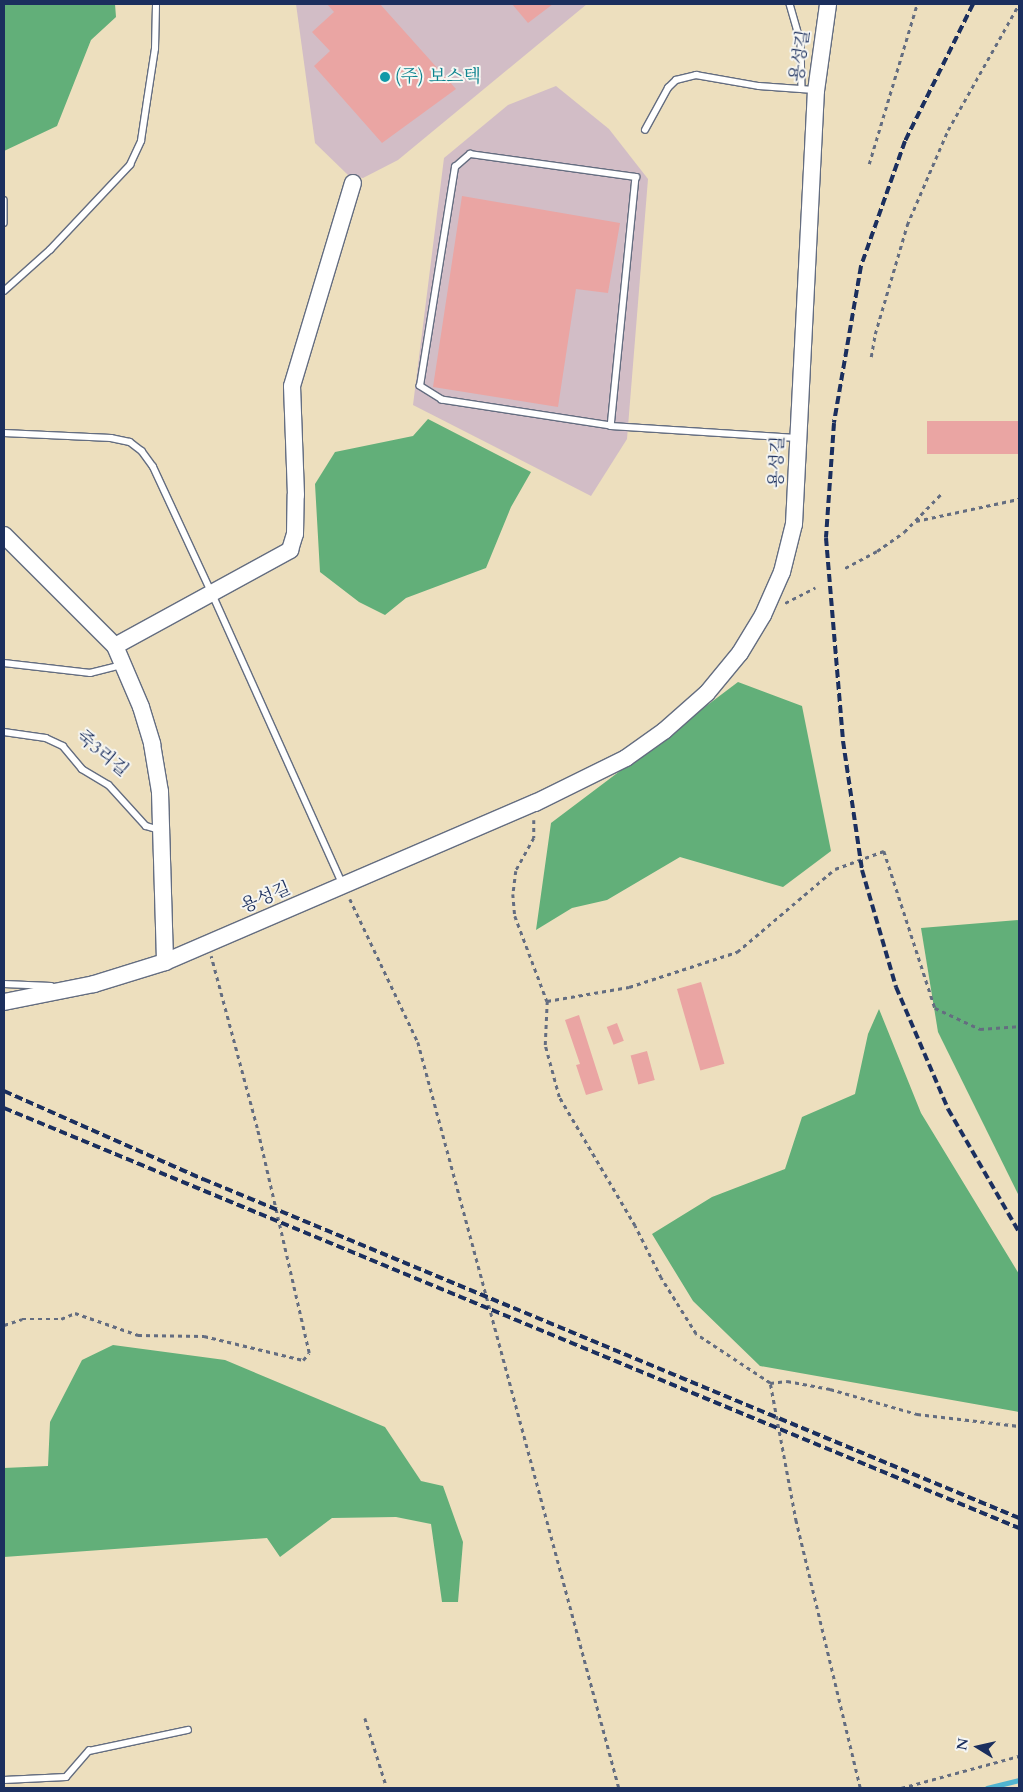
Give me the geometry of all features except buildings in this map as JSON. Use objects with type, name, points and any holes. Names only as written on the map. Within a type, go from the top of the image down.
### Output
[{"type":"street","name":"용성길","points":[[4,1002],[70,987],[94,984],[165,962],[535,803],[626,758],[664,731],[707,693],[740,652],[763,615],[782,572],[794,524],[799,438],[809,89],[828,4]]},
{"type":"street","points":[[115,646],[290,550],[296,495],[292,386],[353,183]]},
{"type":"street","name":"죽3리길","points":[[4,535],[115,646],[124,665],[152,744],[162,830],[165,962]]},
{"type":"lane","points":[[4,291],[50,250],[130,165],[141,141],[155,49],[156,4]]},
{"type":"lane","points":[[645,130],[668,88],[676,80],[696,75],[759,86],[809,89],[801,42],[790,4]]},
{"type":"lane","points":[[612,426],[636,177],[470,154],[456,167],[420,386],[442,400],[612,426],[799,438]]},
{"type":"lane","points":[[4,200],[4,223]]},
{"type":"lane","points":[[4,433],[111,438],[130,442],[153,466],[344,886]]},
{"type":"lane","points":[[4,663],[90,672],[124,665]]},
{"type":"lane","name":"죽3리길","points":[[4,732],[32,735],[63,746],[82,769],[109,785],[146,826],[162,830]]},
{"type":"lane","points":[[4,984],[70,987]]},
{"type":"lane","points":[[4,1780],[66,1777],[89,1751],[188,1730]]},
{"type":"path","points":[[869,164],[917,4]]},
{"type":"path","points":[[871,357],[875,334],[907,224],[948,130],[1019,4]]},
{"type":"path","points":[[845,568],[877,552],[914,521],[942,493]]},
{"type":"path","points":[[914,521],[1019,500]]},
{"type":"path","points":[[763,615],[815,588]]},
{"type":"path","points":[[535,803],[534,838],[516,872],[512,894],[516,916],[547,1001],[545,1045],[559,1097],[635,1226],[661,1278],[696,1334],[770,1383],[787,1382],[830,1389],[917,1414],[1019,1426]]},
{"type":"path","points":[[547,1001],[629,987],[737,952],[835,870],[884,851],[935,1008],[980,1029],[1019,1026]]},
{"type":"path","points":[[344,886],[418,1042],[619,1788]]},
{"type":"path","points":[[4,1325],[22,1319],[61,1319],[75,1313],[138,1335],[204,1336],[303,1360],[309,1354],[221,984],[207,944]]},
{"type":"path","points":[[770,1383],[796,1522],[860,1788]]},
{"type":"path","points":[[365,1718],[387,1788]]},
{"type":"path","points":[[901,1788],[1019,1756]]},
{"type":"shaded area","name":"(주) 보스텍","points":[[296,4],[587,4],[398,160],[363,178],[348,175],[315,143]]},
{"type":"shaded area","points":[[556,86],[609,129],[648,179],[627,439],[591,496],[413,405],[444,158],[508,105]]},
{"type":"green space","points":[[4,4],[115,4],[116,17],[91,40],[57,126],[4,151]]},
{"type":"green space","points":[[428,419],[531,472],[511,507],[486,568],[406,598],[385,615],[359,602],[320,572],[315,484],[335,452],[413,436]]},
{"type":"green space","points":[[738,682],[802,706],[831,851],[783,887],[680,857],[607,900],[572,908],[536,930],[551,823]]},
{"type":"green space","points":[[1019,920],[1019,1196],[938,1032],[921,928]]},
{"type":"green space","points":[[879,1009],[921,1113],[1019,1274],[1019,1412],[760,1366],[693,1301],[652,1234],[712,1197],[785,1169],[802,1117],[855,1094],[868,1034]]},
{"type":"green space","points":[[113,1345],[225,1360],[385,1427],[421,1481],[443,1486],[463,1542],[458,1602],[442,1602],[431,1524],[396,1517],[332,1518],[280,1557],[267,1538],[4,1557],[4,1468],[48,1466],[50,1422],[82,1360]]},
{"type":"waterway","points":[[987,1788],[1019,1780]]},
{"type":"railway","points":[[973,4],[905,141],[861,266],[834,423],[826,538],[843,741],[862,870],[896,987],[948,1109],[1019,1232]]},
{"type":"railway","points":[[4,1091],[203,1179],[1019,1518]]},
{"type":"railway","points":[[4,1108],[1019,1528]]},
{"type":"place","name":"(주) 보스텍","points":[[385,77]]}]
